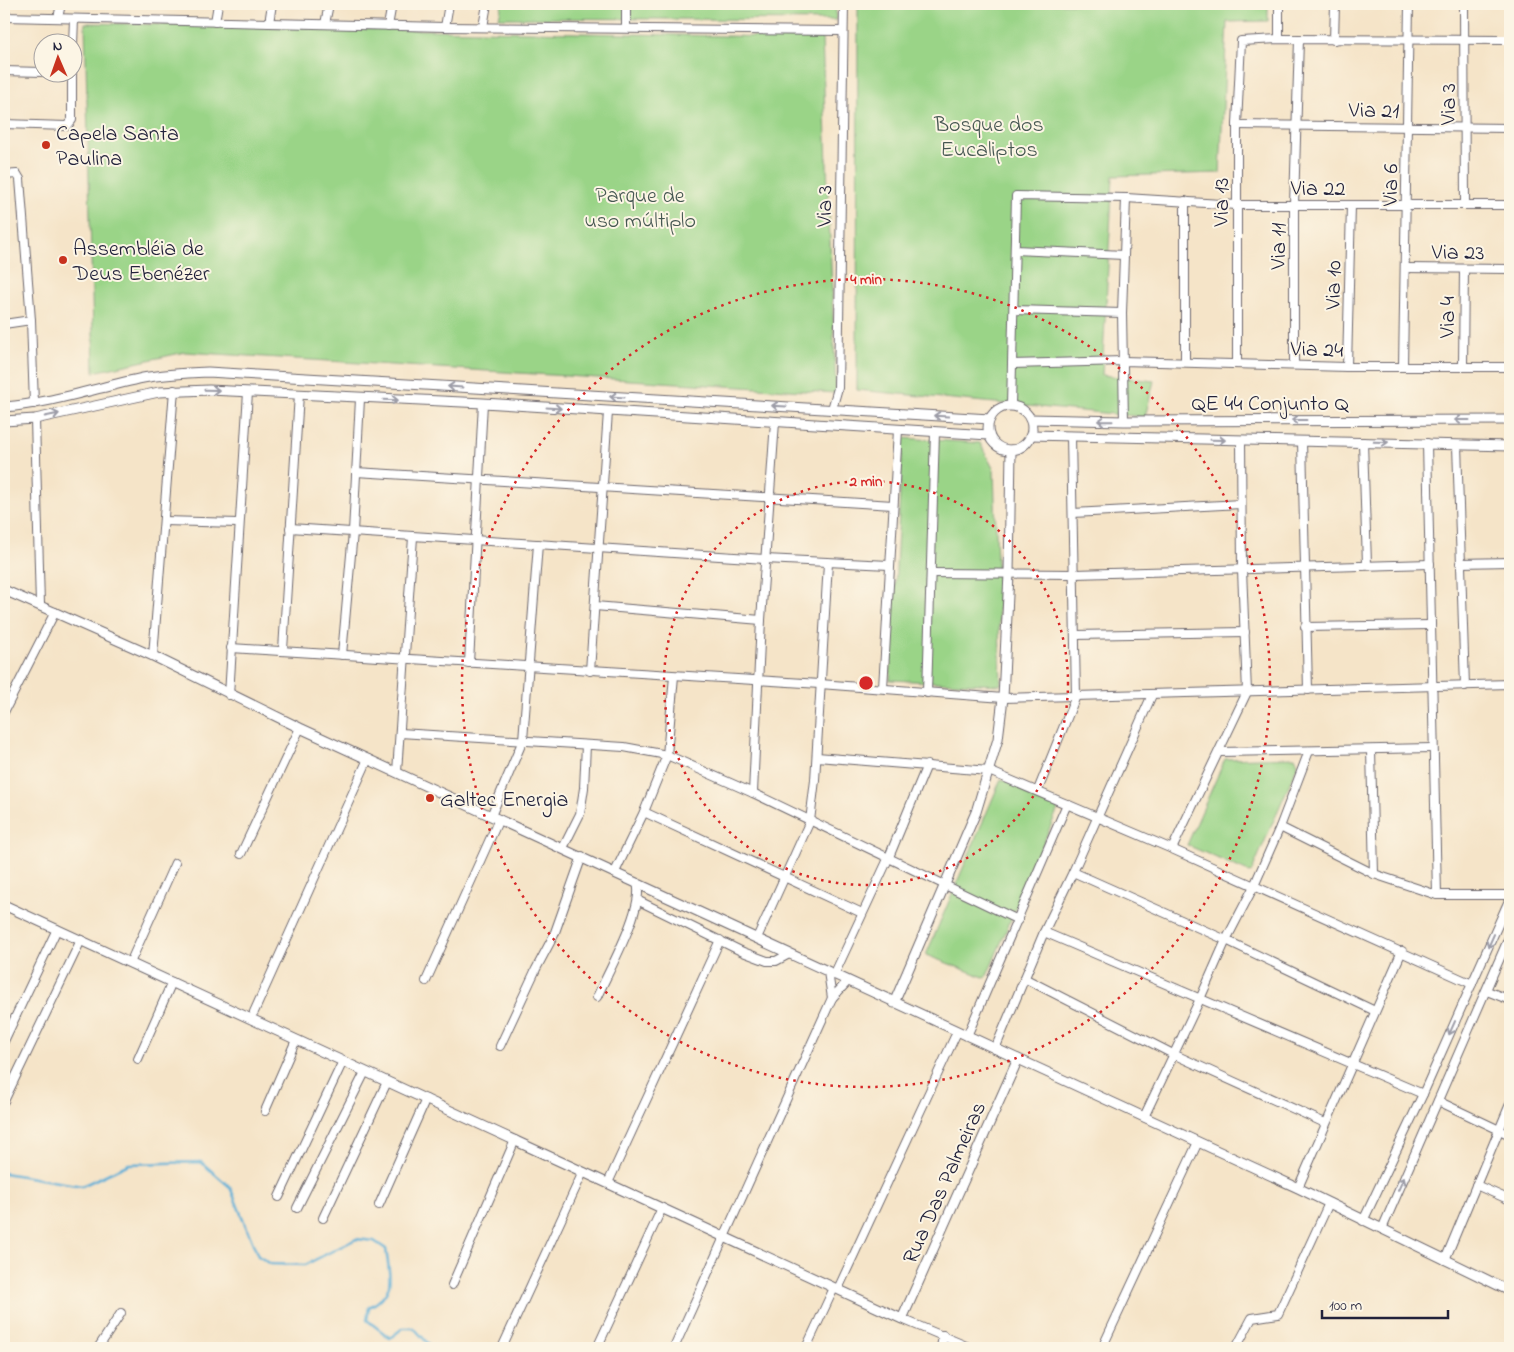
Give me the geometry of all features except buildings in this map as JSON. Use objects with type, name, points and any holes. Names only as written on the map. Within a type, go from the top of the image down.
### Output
[{"type":"street","points":[[58,18],[61,4]]},
{"type":"street","points":[[215,22],[218,4]]},
{"type":"street","points":[[269,23],[272,4]]},
{"type":"street","points":[[325,24],[329,4]]},
{"type":"street","points":[[388,26],[392,4]]},
{"type":"street","points":[[445,27],[449,4]]},
{"type":"street","points":[[483,27],[487,4]]},
{"type":"street","points":[[626,4],[626,28]]},
{"type":"street","name":"Via 3","points":[[832,409],[838,388],[844,4]]},
{"type":"street","points":[[1279,4],[1279,39],[1510,40]]},
{"type":"street","points":[[1334,4],[1334,40]]},
{"type":"street","name":"Via 6","points":[[1404,367],[1409,4]]},
{"type":"street","name":"Via 3","points":[[1464,4],[1465,205]]},
{"type":"street","points":[[4,17],[445,27],[843,30]]},
{"type":"street","points":[[73,32],[74,19]]},
{"type":"street","name":"Via 13","points":[[1237,364],[1237,125],[1240,40],[1279,39]]},
{"type":"street","name":"Via 11","points":[[1294,364],[1294,205],[1299,39]]},
{"type":"street","points":[[4,71],[32,72]]},
{"type":"street","points":[[4,124],[67,126],[72,120],[72,82]]},
{"type":"street","name":"Via 21","points":[[1237,125],[1510,128]]},
{"type":"street","points":[[4,175],[17,174],[20,179],[31,320],[34,404]]},
{"type":"street","name":"Via 22","points":[[1015,250],[1016,196],[1126,198],[1237,205],[1510,205]]},
{"type":"street","points":[[1124,421],[1122,312],[1126,198]]},
{"type":"street","points":[[1184,362],[1185,201]]},
{"type":"street","name":"Via 10","points":[[1348,367],[1351,205]]},
{"type":"street","points":[[1011,406],[1015,250],[1124,255]]},
{"type":"street","name":"Via 23","points":[[1405,268],[1510,269]]},
{"type":"street","name":"Via 4","points":[[1464,269],[1464,366]]},
{"type":"street","points":[[1014,310],[1122,312]]},
{"type":"street","points":[[4,324],[31,320]]},
{"type":"street","name":"Via 24","points":[[1012,364],[1123,361],[1294,364],[1348,367],[1510,367]]},
{"type":"street","points":[[4,407],[34,404],[172,374],[208,372],[990,419]]},
{"type":"street","points":[[108,387],[113,401]]},
{"type":"street","points":[[95,390],[99,405]]},
{"type":"street","points":[[153,656],[174,390]]},
{"type":"street","points":[[4,421],[35,419],[113,401],[174,390],[482,403],[989,435]]},
{"type":"street","points":[[229,694],[238,523],[248,392]]},
{"type":"street","points":[[283,650],[299,394]]},
{"type":"street","points":[[342,655],[353,532],[360,399]]},
{"type":"street","points":[[691,416],[692,402]]},
{"type":"street","points":[[469,663],[480,480],[482,403]]},
{"type":"street","points":[[702,417],[703,403]]},
{"type":"street","points":[[1011,406],[1024,411],[1030,419],[1031,435],[1024,445],[1011,450],[997,446],[989,435],[990,419],[999,409],[1011,406]]},
{"type":"street","points":[[590,671],[608,412]]},
{"type":"street","points":[[35,419],[40,605]]},
{"type":"street","name":"QE 44 Conjunto Q","points":[[1030,419],[1124,421],[1510,420]]},
{"type":"street","points":[[753,793],[761,620],[775,422]]},
{"type":"street","points":[[883,688],[898,430]]},
{"type":"street","points":[[927,692],[935,432]]},
{"type":"street","name":"QE 44 Conjunto Q","points":[[1031,435],[1510,446]]},
{"type":"street","points":[[1038,790],[1076,696],[1071,436]]},
{"type":"street","points":[[1172,849],[1247,692],[1242,570],[1241,440]]},
{"type":"street","points":[[1302,441],[1308,690]]},
{"type":"street","points":[[1363,442],[1367,564]]},
{"type":"street","points":[[1427,443],[1434,687],[1433,748],[1437,894]]},
{"type":"street","points":[[1457,444],[1465,686]]},
{"type":"street","points":[[894,1003],[976,812],[998,739],[1003,698],[1010,574],[1011,450]]},
{"type":"street","points":[[356,472],[893,505]]},
{"type":"street","points":[[1073,513],[1241,504]]},
{"type":"street","points":[[164,521],[238,523]]},
{"type":"street","points":[[290,528],[828,563],[889,565]]},
{"type":"street","points":[[397,772],[413,537]]},
{"type":"street","points":[[426,981],[495,817],[523,740],[538,544]]},
{"type":"street","points":[[1460,563],[1510,562]]},
{"type":"street","points":[[757,938],[810,821],[817,757],[828,563]]},
{"type":"street","points":[[931,572],[1075,574],[1242,570],[1367,564],[1430,564]]},
{"type":"street","points":[[4,590],[153,656],[300,728],[582,856],[831,974],[1298,1188],[1510,1291]]},
{"type":"street","points":[[596,606],[761,620]]},
{"type":"street","points":[[4,712],[55,612]]},
{"type":"street","points":[[1305,627],[1431,624]]},
{"type":"street","points":[[1075,635],[1244,632]]},
{"type":"street","points":[[231,648],[883,688],[1003,698],[1510,684]]},
{"type":"street","points":[[615,872],[644,812],[667,756],[674,676]]},
{"type":"street","points":[[995,1049],[1026,979],[1044,932],[1073,872],[1152,695]]},
{"type":"street","points":[[241,854],[300,728]]},
{"type":"street","points":[[400,733],[624,747],[667,756],[753,793],[888,857],[945,887],[1018,920]]},
{"type":"street","points":[[564,848],[580,814],[584,788],[586,744]]},
{"type":"street","points":[[1219,752],[1433,748]]},
{"type":"street","points":[[1371,750],[1374,874]]},
{"type":"street","points":[[1144,1117],[1226,940],[1254,886],[1280,827],[1309,751]]},
{"type":"street","points":[[817,757],[989,771],[1038,790],[1172,849],[1472,984]]},
{"type":"street","points":[[254,1012],[368,759]]},
{"type":"street","points":[[832,998],[831,974],[888,857],[927,765]]},
{"type":"street","points":[[966,1036],[1067,804]]},
{"type":"street","points":[[644,812],[862,913]]},
{"type":"street","points":[[1280,827],[1374,874],[1437,894],[1510,896],[1442,1053],[1363,1221]]},
{"type":"street","points":[[500,1046],[554,935],[582,856]]},
{"type":"street","points":[[130,962],[175,863]]},
{"type":"street","points":[[1073,872],[1226,940],[1375,1011]]},
{"type":"street","points":[[597,997],[639,901],[637,882]]},
{"type":"street","points":[[639,901],[766,961],[776,961],[789,954]]},
{"type":"street","points":[[4,904],[902,1319],[972,1348]]},
{"type":"street","points":[[4,1041],[57,929]]},
{"type":"street","points":[[1044,932],[1351,1065],[1423,1094]]},
{"type":"street","points":[[1382,1229],[1510,935]]},
{"type":"street","points":[[4,1101],[81,940]]},
{"type":"street","points":[[608,1183],[720,940]]},
{"type":"street","points":[[1298,1188],[1402,951]]},
{"type":"street","points":[[1026,979],[1172,1054],[1325,1123]]},
{"type":"street","points":[[674,1348],[832,998],[848,981]]},
{"type":"street","points":[[138,1059],[172,982]]},
{"type":"street","points":[[1487,991],[1510,1000]]},
{"type":"street","points":[[806,1348],[957,1032]]},
{"type":"street","points":[[265,1112],[296,1040]]},
{"type":"street","points":[[1442,1053],[1443,1060],[1456,1061]]},
{"type":"street","name":"Rua Das Palmeiras","points":[[902,1319],[1018,1059]]},
{"type":"street","points":[[280,1197],[343,1061]]},
{"type":"street","points":[[297,1208],[365,1072]]},
{"type":"street","points":[[323,1218],[387,1082]]},
{"type":"street","points":[[379,1205],[426,1099]]},
{"type":"street","points":[[1438,1101],[1510,1135]]},
{"type":"street","points":[[1446,1260],[1510,1104]]},
{"type":"street","points":[[452,1285],[515,1140]]},
{"type":"street","points":[[1102,1348],[1198,1142]]},
{"type":"street","points":[[502,1348],[583,1172]]},
{"type":"street","points":[[1476,1185],[1510,1200]]},
{"type":"street","points":[[1236,1348],[1252,1318],[1278,1314],[1329,1203]]},
{"type":"street","points":[[597,1348],[662,1208]]},
{"type":"street","points":[[98,1348],[121,1313]]},
{"type":"street","points":[[941,1348],[943,1335]]},
{"type":"green space","points":[[502,4],[836,4],[836,20],[499,18]]},
{"type":"green space","name":"Bosque dos Eucaliptos","points":[[858,4],[1268,4],[1268,21],[1227,22],[1220,173],[1113,176],[1102,375],[1154,381],[1145,417],[857,390]]},
{"type":"green space","name":"Parque de uso múltiplo","points":[[85,23],[822,38],[836,393],[185,352],[94,372]]},
{"type":"green space","points":[[903,438],[980,443],[994,470],[1001,685],[890,680]]},
{"type":"green space","points":[[1295,757],[1298,764],[1251,873],[1187,845],[1225,759]]},
{"type":"green space","points":[[1001,779],[1060,804],[986,978],[926,955]]},
{"type":"waterway","points":[[4,1173],[82,1186],[129,1164],[201,1162],[230,1187],[258,1256],[271,1264],[305,1265],[356,1239],[374,1241],[386,1249],[390,1275],[388,1289],[378,1302],[369,1307],[367,1320],[390,1338],[403,1328],[414,1328],[432,1348]]},
{"type":"place","name":"Capela Santa Paulina","points":[[46,145]]},
{"type":"place","name":"Assembléia de Deus Ebenézer","points":[[63,260]]},
{"type":"place","name":"Galtec Energia","points":[[430,798]]}]
